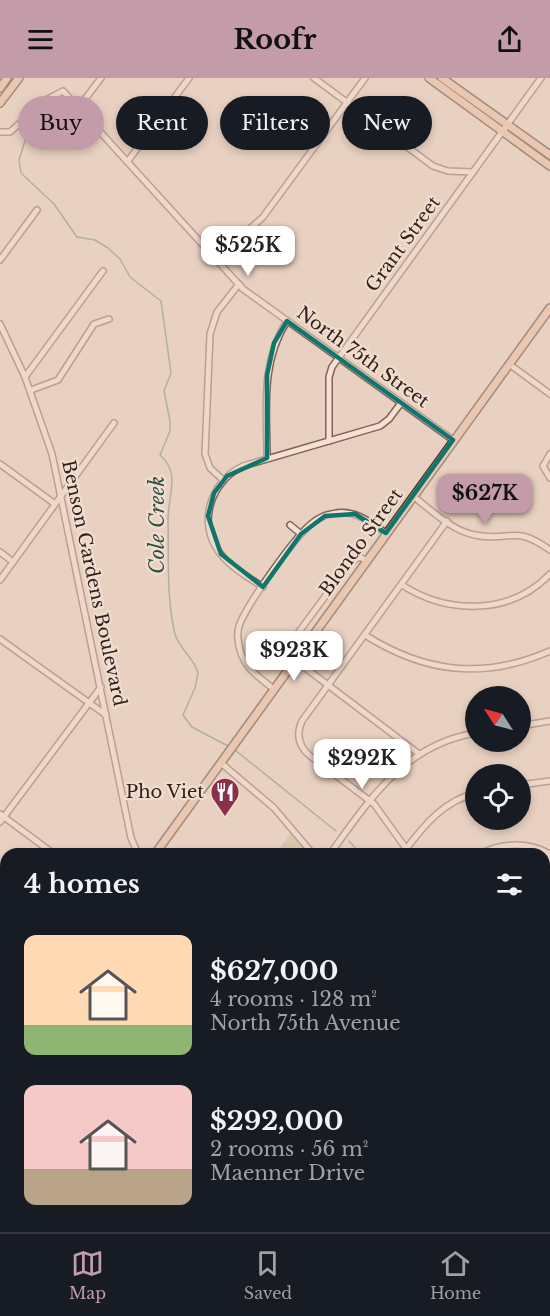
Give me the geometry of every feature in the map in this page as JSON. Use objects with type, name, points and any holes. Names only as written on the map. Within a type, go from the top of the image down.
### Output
[{"type":"main road","points":[[0,88],[7,78]]},
{"type":"main road","points":[[0,104],[19,78]]},
{"type":"main road","points":[[429,78],[550,166]]},
{"type":"main road","points":[[442,78],[550,156]]},
{"type":"main road","name":"Blondo Street","points":[[159,848],[550,308]]},
{"type":"street","points":[[87,96],[101,78]]},
{"type":"street","points":[[128,161],[189,78]]},
{"type":"street","points":[[314,78],[342,99]]},
{"type":"street","points":[[352,96],[365,78]]},
{"type":"street","name":"Grant Street","points":[[329,441],[329,377],[338,358],[541,78]]},
{"type":"street","name":"North 75th Street","points":[[54,96],[63,91],[68,96]]},
{"type":"street","points":[[216,259],[263,217],[342,110]]},
{"type":"street","name":"North 75th Street","points":[[0,132],[10,132],[18,125]]},
{"type":"street","name":"North 75th Street","points":[[104,135],[239,284],[453,440]]},
{"type":"street","points":[[411,150],[433,166],[448,171],[473,172]]},
{"type":"street","points":[[0,260],[37,210]]},
{"type":"street","points":[[25,377],[103,271]]},
{"type":"street","points":[[223,480],[210,468],[205,454],[209,342],[218,312],[239,284]]},
{"type":"street","points":[[31,390],[58,380],[94,324],[109,319]]},
{"type":"street","points":[[267,459],[268,366],[274,343],[287,321]]},
{"type":"street","name":"Benson Gardens Boulevard","points":[[0,324],[31,390],[62,495],[131,838],[135,848]]},
{"type":"street","points":[[0,339],[5,333]]},
{"type":"street","points":[[509,364],[550,394]]},
{"type":"street","points":[[263,587],[225,559],[212,539],[209,508],[214,493],[223,480],[238,468],[380,426],[389,419],[401,403]]},
{"type":"street","points":[[0,580],[114,423]]},
{"type":"street","points":[[550,454],[543,466],[550,478]]},
{"type":"street","points":[[0,464],[55,504]]},
{"type":"street","points":[[412,496],[447,521],[476,536],[526,535],[550,550]]},
{"type":"street","points":[[274,689],[247,667],[238,639],[242,618],[301,534],[319,518],[341,512],[365,518],[386,533]]},
{"type":"street","points":[[406,848],[369,800],[310,757],[300,744],[299,729],[447,521]]},
{"type":"street","points":[[290,525],[301,534]]},
{"type":"street","points":[[0,552],[13,562]]},
{"type":"street","points":[[366,560],[359,557],[349,564],[293,640],[287,654],[293,661],[418,754]]},
{"type":"street","points":[[402,585],[422,597],[443,605],[474,607],[501,602],[521,595],[550,574]]},
{"type":"street","points":[[365,635],[398,654],[447,668],[501,666],[550,651]]},
{"type":"street","points":[[0,639],[106,715]]},
{"type":"street","points":[[45,848],[1,818],[101,687]]},
{"type":"street","points":[[531,724],[550,721]]},
{"type":"street","points":[[334,848],[392,773],[418,754],[452,738],[465,735]]},
{"type":"street","points":[[223,760],[274,808],[308,848]]},
{"type":"street","points":[[531,784],[550,781]]},
{"type":"street","points":[[410,848],[435,814],[454,801],[465,797]]},
{"type":"street","points":[[505,848],[521,844],[538,848]]},
{"type":"highlighted area","points":[[287,321],[453,440],[386,533],[355,514],[325,516],[301,534],[263,587],[221,554],[208,516],[214,493],[227,476],[267,458],[267,375],[274,343]]},
{"type":"shaded area","points":[[291,833],[302,848],[280,848]]},
{"type":"waterway","name":"Cole Creek","points":[[22,150],[19,160],[21,173],[54,204],[77,237],[95,240],[108,248],[120,259],[130,277],[161,301],[171,373],[164,391],[170,431],[160,455],[170,469],[172,477],[168,519],[170,606],[177,639],[194,663],[198,673],[195,688],[183,715],[192,727],[228,746]]},
{"type":"waterway","name":"Cole Creek","points":[[235,750],[336,831]]},
{"type":"waterway","name":"Cole Creek","points":[[349,841],[355,848]]},
{"type":"place","name":"Pho Viet","points":[[225,818]]}]
